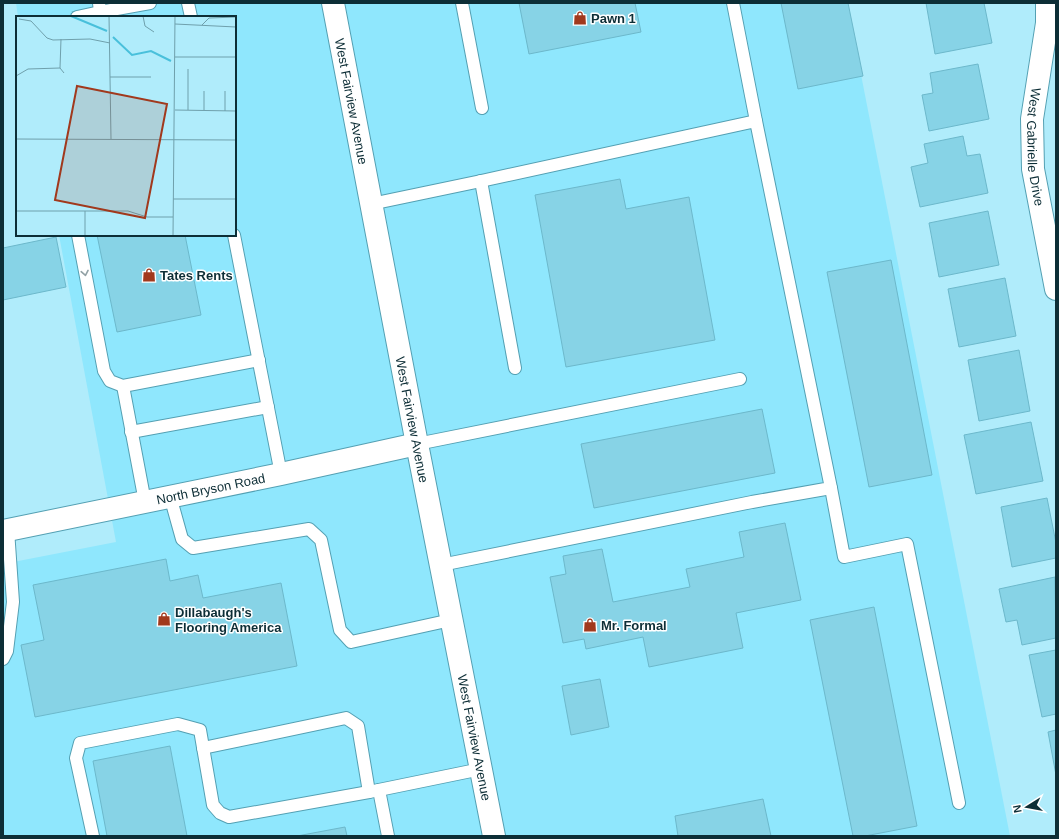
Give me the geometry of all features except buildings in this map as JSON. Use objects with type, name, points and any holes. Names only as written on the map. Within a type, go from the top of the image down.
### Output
[{"type":"main road","name":"West Fairview Avenue","points":[[332,3],[494,836]]},
{"type":"main road","name":"West Gabrielle Drive","points":[[1047,3],[1047,23],[1032,119],[1033,169],[1056,289]]},
{"type":"main road","name":"North Bryson Road","points":[[6,530],[281,474],[417,444]]},
{"type":"lane","points":[[79,16],[99,7],[150,3]]},
{"type":"lane","points":[[188,3],[191,16]]},
{"type":"lane","points":[[462,3],[482,108]]},
{"type":"lane","points":[[733,3],[844,557],[907,544],[960,803]]},
{"type":"lane","points":[[371,204],[481,182],[756,121]]},
{"type":"lane","points":[[481,182],[515,368]]},
{"type":"lane","points":[[78,236],[104,370],[110,381],[123,386],[258,360]]},
{"type":"lane","points":[[234,236],[281,474]]},
{"type":"lane","points":[[417,444],[740,379]]},
{"type":"lane","points":[[123,386],[145,502]]},
{"type":"lane","points":[[132,432],[268,407]]},
{"type":"lane","points":[[441,565],[752,502],[831,488]]},
{"type":"lane","points":[[170,496],[182,539],[193,548],[309,529],[321,540],[340,630],[351,642],[451,620]]},
{"type":"lane","points":[[3,659],[7,651],[13,602],[6,530]]},
{"type":"lane","points":[[203,748],[346,718],[358,726],[374,791],[388,836]]},
{"type":"lane","points":[[93,836],[76,758],[80,743],[178,724],[200,730],[213,806],[220,813],[229,817],[315,800],[374,791],[482,769]]},
{"type":"shaded area","points":[[16,3],[847,3],[1010,836],[3,836],[3,564],[116,542],[59,236],[236,236],[236,16],[18,16]]},
{"type":"place","name":"Pawn 1","points":[[580,18]]},
{"type":"place","name":"Tates Rents","points":[[149,275]]},
{"type":"place","name":"Dillabaugh's Flooring America","points":[[164,619]]},
{"type":"place","name":"Mr. Formal","points":[[590,625]]}]
